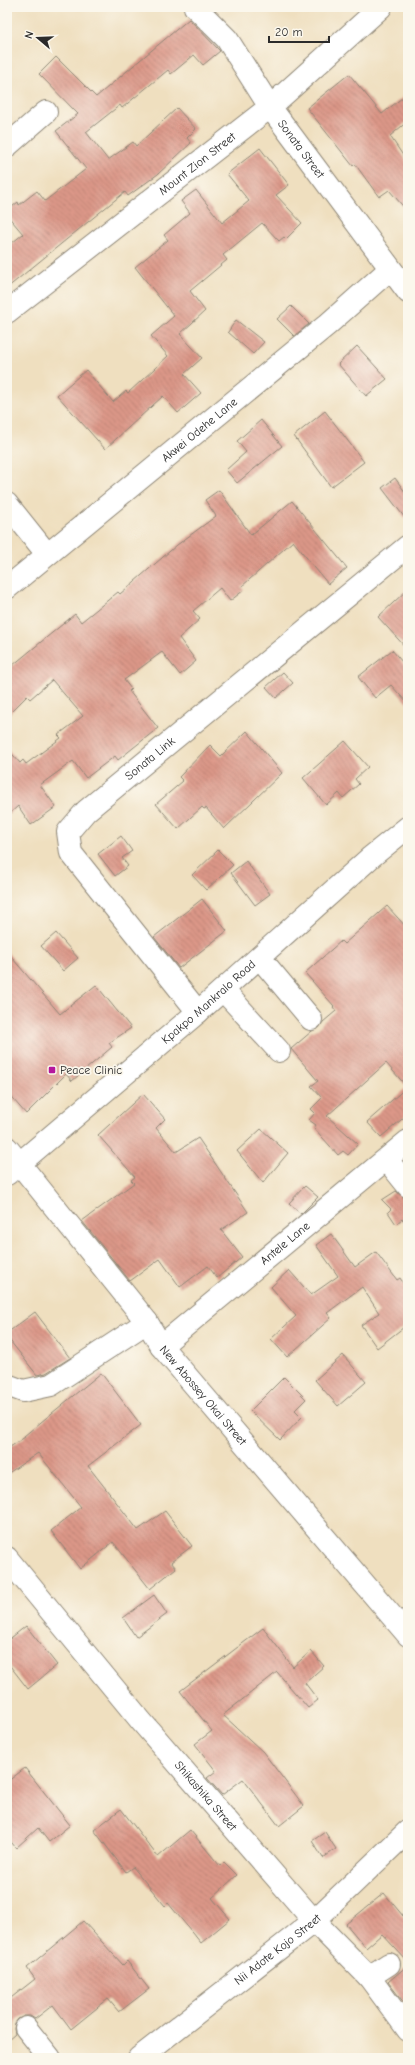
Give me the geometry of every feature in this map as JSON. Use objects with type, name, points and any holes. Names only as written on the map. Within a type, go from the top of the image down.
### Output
[{"type":"street","name":"Sonata Street","points":[[195,7],[227,39],[270,107],[408,292]]},
{"type":"street","name":"Mount Zion Street","points":[[7,312],[270,107],[380,7]]},
{"type":"street","points":[[7,146],[46,112]]},
{"type":"street","name":"Akwei Odehe Lane","points":[[7,588],[327,325],[390,269]]},
{"type":"street","points":[[7,504],[47,554]]},
{"type":"street","name":"Sonata Link","points":[[198,1012],[71,853],[68,832],[86,811],[408,546]]},
{"type":"street","name":"Kpakpo Mankralo Road","points":[[12,1162],[198,1012],[372,857],[408,827]]},
{"type":"street","points":[[260,958],[311,1019]]},
{"type":"street","points":[[223,990],[279,1050]]},
{"type":"street","name":"Antele Lane","points":[[161,1346],[387,1160],[408,1141]]},
{"type":"street","points":[[387,1160],[408,1186]]},
{"type":"street","name":"New Abossey Okai Street","points":[[12,1162],[147,1322],[161,1346],[408,1635]]},
{"type":"street","points":[[7,1385],[23,1391],[51,1385],[147,1322]]},
{"type":"street","name":"Shikashika Street","points":[[7,1558],[141,1721],[314,1921],[369,1977],[408,2030]]},
{"type":"street","name":"Nii Adote Kojo Street","points":[[139,2058],[314,1921],[408,1832]]},
{"type":"street","points":[[369,1977],[389,1964]]},
{"type":"street","points":[[26,2028],[50,2058]]},
{"type":"building","points":[[189,19],[220,51],[203,65],[194,55],[171,74],[168,70],[122,108],[120,105],[86,132],[108,160],[133,142],[136,146],[177,108],[196,129],[187,138],[191,143],[158,174],[128,196],[125,192],[7,288],[7,247],[23,234],[7,215],[7,211],[18,202],[19,205],[37,191],[45,201],[86,169],[56,131],[78,114],[39,74],[56,57],[96,97]]},
{"type":"building","points":[[349,74],[382,114],[408,93],[408,121],[390,136],[408,163],[408,212],[389,190],[379,197],[355,164],[353,166],[307,108]]},
{"type":"building","points":[[260,148],[289,185],[276,195],[302,223],[286,239],[284,237],[279,241],[262,223],[223,255],[227,260],[190,291],[205,311],[180,334],[202,358],[184,374],[201,393],[178,413],[163,396],[105,449],[57,395],[86,370],[113,402],[126,391],[128,393],[168,356],[151,336],[174,316],[135,267],[168,240],[164,235],[190,213],[181,201],[196,190],[222,223],[249,201],[227,174]]},
{"type":"building","points":[[291,306],[309,324],[294,336],[277,319]]},
{"type":"building","points":[[236,320],[264,342],[253,354],[228,332]]},
{"type":"building","points":[[357,346],[387,379],[366,396],[338,364]]},
{"type":"building","points":[[325,411],[364,462],[331,487],[294,436]]},
{"type":"building","points":[[261,420],[282,446],[237,483],[226,470],[246,452],[237,441]]},
{"type":"building","points":[[395,478],[408,496],[408,522],[382,488]]},
{"type":"building","points":[[219,490],[251,535],[292,501],[347,568],[328,584],[293,541],[241,587],[244,590],[230,601],[220,588],[193,611],[200,619],[179,638],[196,661],[180,675],[162,652],[124,680],[131,689],[129,691],[158,728],[118,760],[115,756],[86,778],[73,761],[40,785],[56,807],[31,825],[18,806],[7,816],[7,748],[20,763],[23,760],[26,764],[61,738],[58,735],[83,716],[52,680],[30,699],[27,696],[7,716],[7,670],[75,614],[81,622],[118,592],[120,594],[177,545],[216,516],[205,500]]},
{"type":"building","points":[[408,589],[408,650],[378,617]]},
{"type":"building","points":[[392,650],[408,669],[408,704],[391,685],[375,698],[358,677]]},
{"type":"building","points":[[283,672],[293,683],[276,698],[266,687]]},
{"type":"building","points":[[247,731],[282,773],[224,829],[206,808],[204,809],[202,807],[178,829],[156,804],[183,781],[179,777],[210,745],[221,756]]},
{"type":"building","points":[[345,741],[368,767],[355,779],[359,784],[343,798],[339,793],[326,805],[303,778]]},
{"type":"building","points":[[121,836],[132,851],[122,858],[128,866],[115,876],[98,854]]},
{"type":"building","points":[[218,850],[233,865],[206,890],[192,875]]},
{"type":"building","points":[[246,861],[270,894],[255,905],[231,873]]},
{"type":"building","points":[[202,899],[227,931],[179,968],[154,937]]},
{"type":"building","points":[[387,906],[408,929],[408,1114],[381,1137],[367,1122],[407,1087],[386,1063],[327,1116],[358,1144],[348,1155],[343,1151],[338,1155],[314,1128],[316,1125],[309,1120],[315,1113],[311,1109],[322,1098],[311,1086],[318,1081],[291,1049],[312,1031],[319,1028],[323,1022],[336,1011],[333,1007],[334,1006],[305,973],[341,941],[344,944]]},
{"type":"building","points":[[56,933],[78,958],[63,971],[41,946]]},
{"type":"building","points":[[7,952],[60,1014],[96,985],[131,1028],[109,1043],[112,1047],[72,1081],[66,1074],[26,1114],[7,1092]]},
{"type":"building","points":[[143,1094],[165,1119],[156,1128],[176,1152],[198,1138],[248,1212],[221,1230],[242,1257],[217,1278],[208,1266],[180,1287],[160,1259],[130,1281],[82,1221],[134,1183],[131,1180],[135,1177],[98,1135]]},
{"type":"building","points":[[261,1129],[288,1153],[263,1183],[237,1151]]},
{"type":"building","points":[[305,1186],[318,1197],[301,1214],[289,1203]]},
{"type":"building","points":[[396,1191],[403,1197],[408,1198],[408,1225],[402,1219],[396,1224],[388,1212],[391,1209],[382,1200]]},
{"type":"building","points":[[331,1234],[355,1267],[376,1252],[397,1280],[400,1278],[408,1290],[408,1324],[377,1348],[361,1325],[379,1313],[362,1287],[327,1313],[331,1318],[287,1357],[271,1339],[296,1316],[271,1287],[289,1270],[311,1295],[338,1276],[316,1245]]},
{"type":"building","points":[[35,1312],[70,1358],[46,1373],[37,1375],[7,1337],[7,1333]]},
{"type":"building","points":[[343,1355],[366,1382],[338,1406],[315,1380]]},
{"type":"building","points":[[101,1373],[141,1425],[88,1466],[138,1530],[165,1511],[192,1546],[171,1562],[176,1568],[150,1589],[113,1542],[80,1569],[51,1531],[81,1507],[38,1453],[7,1474],[7,1449],[25,1437],[24,1436]]},
{"type":"building","points":[[284,1377],[306,1399],[295,1410],[302,1417],[280,1440],[250,1411]]},
{"type":"building","points":[[154,1595],[167,1614],[136,1637],[123,1618]]},
{"type":"building","points":[[26,1626],[57,1665],[28,1689],[7,1662],[7,1641]]},
{"type":"building","points":[[263,1628],[293,1667],[311,1651],[324,1666],[305,1683],[318,1700],[308,1708],[277,1672],[223,1715],[263,1752],[304,1806],[279,1826],[243,1779],[222,1795],[207,1778],[216,1771],[195,1744],[212,1731],[180,1691]]},
{"type":"building","points":[[25,1768],[70,1825],[49,1842],[38,1828],[16,1848],[7,1837],[7,1782]]},
{"type":"building","points":[[121,1809],[158,1857],[190,1830],[220,1866],[224,1862],[237,1875],[212,1898],[230,1919],[201,1943],[168,1903],[165,1906],[133,1867],[126,1872],[94,1830]]},
{"type":"building","points":[[325,1832],[336,1849],[323,1858],[312,1841]]},
{"type":"building","points":[[384,1893],[408,1922],[408,1962],[382,1934],[366,1948],[346,1924]]},
{"type":"building","points":[[83,1921],[123,1965],[127,1961],[149,1989],[119,2012],[108,1999],[71,2029],[53,2005],[35,2019],[30,2016],[24,2016],[18,2019],[15,2023],[15,2034],[7,2041],[7,2001],[35,1979],[27,1968]]},
{"type":"building","points":[[408,1965],[408,2008],[388,1982]]},
{"type":"place","name":"Peace Clinic","points":[[52,1070]]}]
